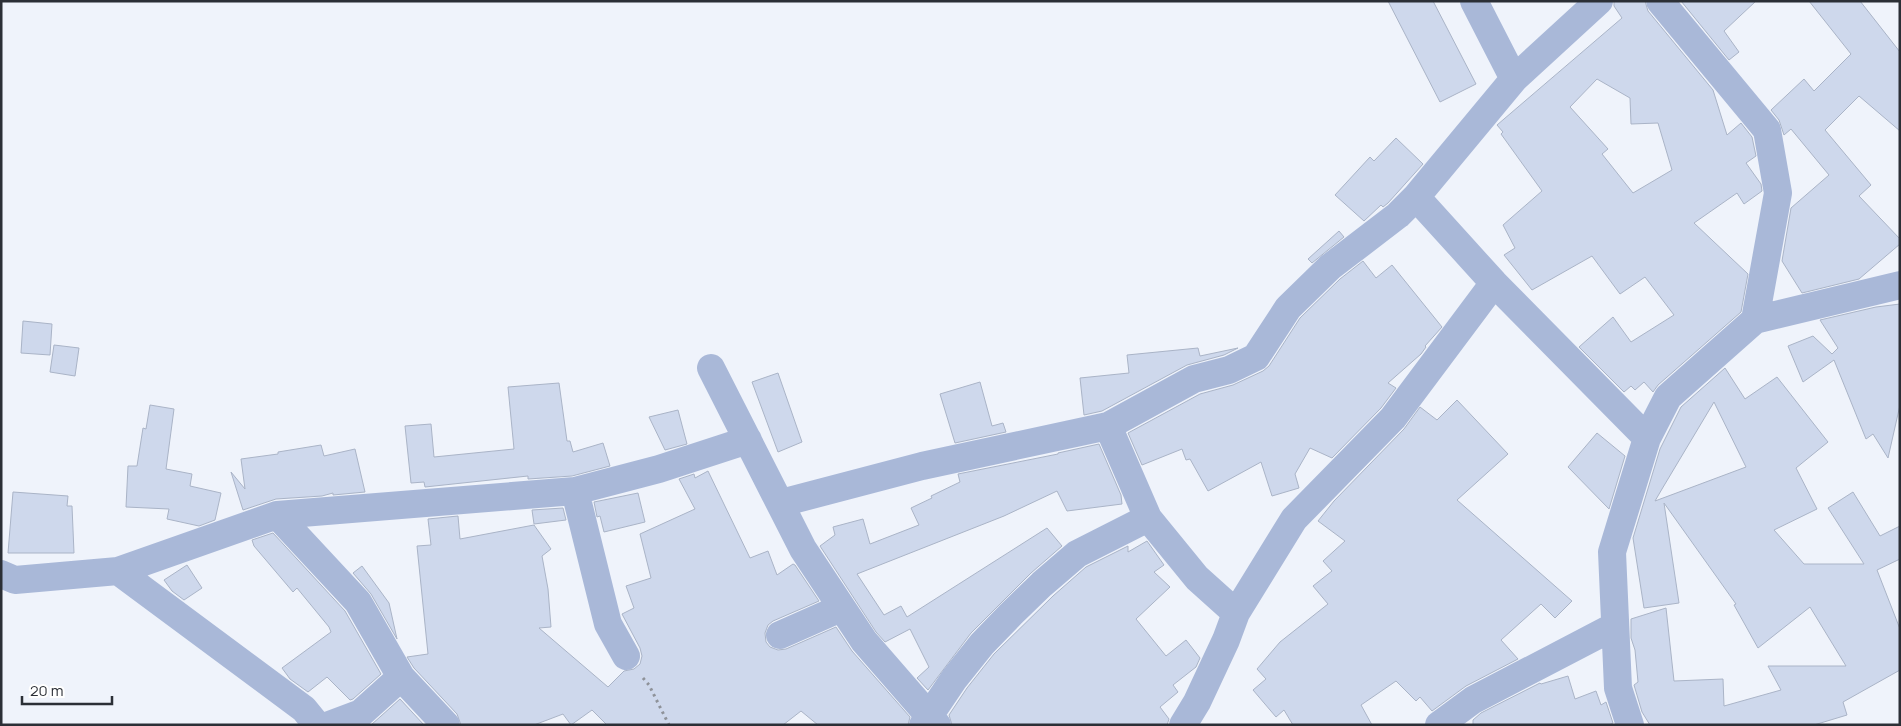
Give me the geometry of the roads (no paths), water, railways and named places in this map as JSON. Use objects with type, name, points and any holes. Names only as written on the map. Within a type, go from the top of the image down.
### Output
[{"type":"street","points":[[1474,1],[1514,79]]},
{"type":"street","points":[[780,503],[922,466],[1108,426],[1194,379],[1229,370],[1256,357],[1288,308],[1330,267],[1398,215],[1416,198],[1514,79],[1598,1]]},
{"type":"street","points":[[1660,1],[1766,130],[1778,193],[1755,320]]},
{"type":"street","points":[[1416,198],[1494,283],[1647,438]]},
{"type":"street","points":[[1183,725],[1197,702],[1226,640],[1236,613],[1294,519],[1393,418],[1494,283]]},
{"type":"street","points":[[1630,725],[1618,688],[1612,552],[1647,438],[1668,397],[1755,320],[1900,286]]},
{"type":"street","points":[[711,368],[803,549],[864,641],[930,722],[954,679],[982,644],[1042,584],[1077,554],[1148,518]]},
{"type":"street","points":[[1108,426],[1148,518],[1197,578],[1236,613]]},
{"type":"street","points":[[6,583],[118,571],[277,515],[576,491],[659,469],[748,440]]},
{"type":"street","points":[[576,491],[608,624],[626,656]]},
{"type":"street","points":[[277,515],[358,602],[401,677],[446,725]]},
{"type":"street","points":[[118,571],[304,708],[317,725]]},
{"type":"street","points":[[780,635],[841,608]]},
{"type":"street","points":[[1439,725],[1473,700],[1615,626]]},
{"type":"street","points":[[329,725],[361,713],[401,677]]}]
